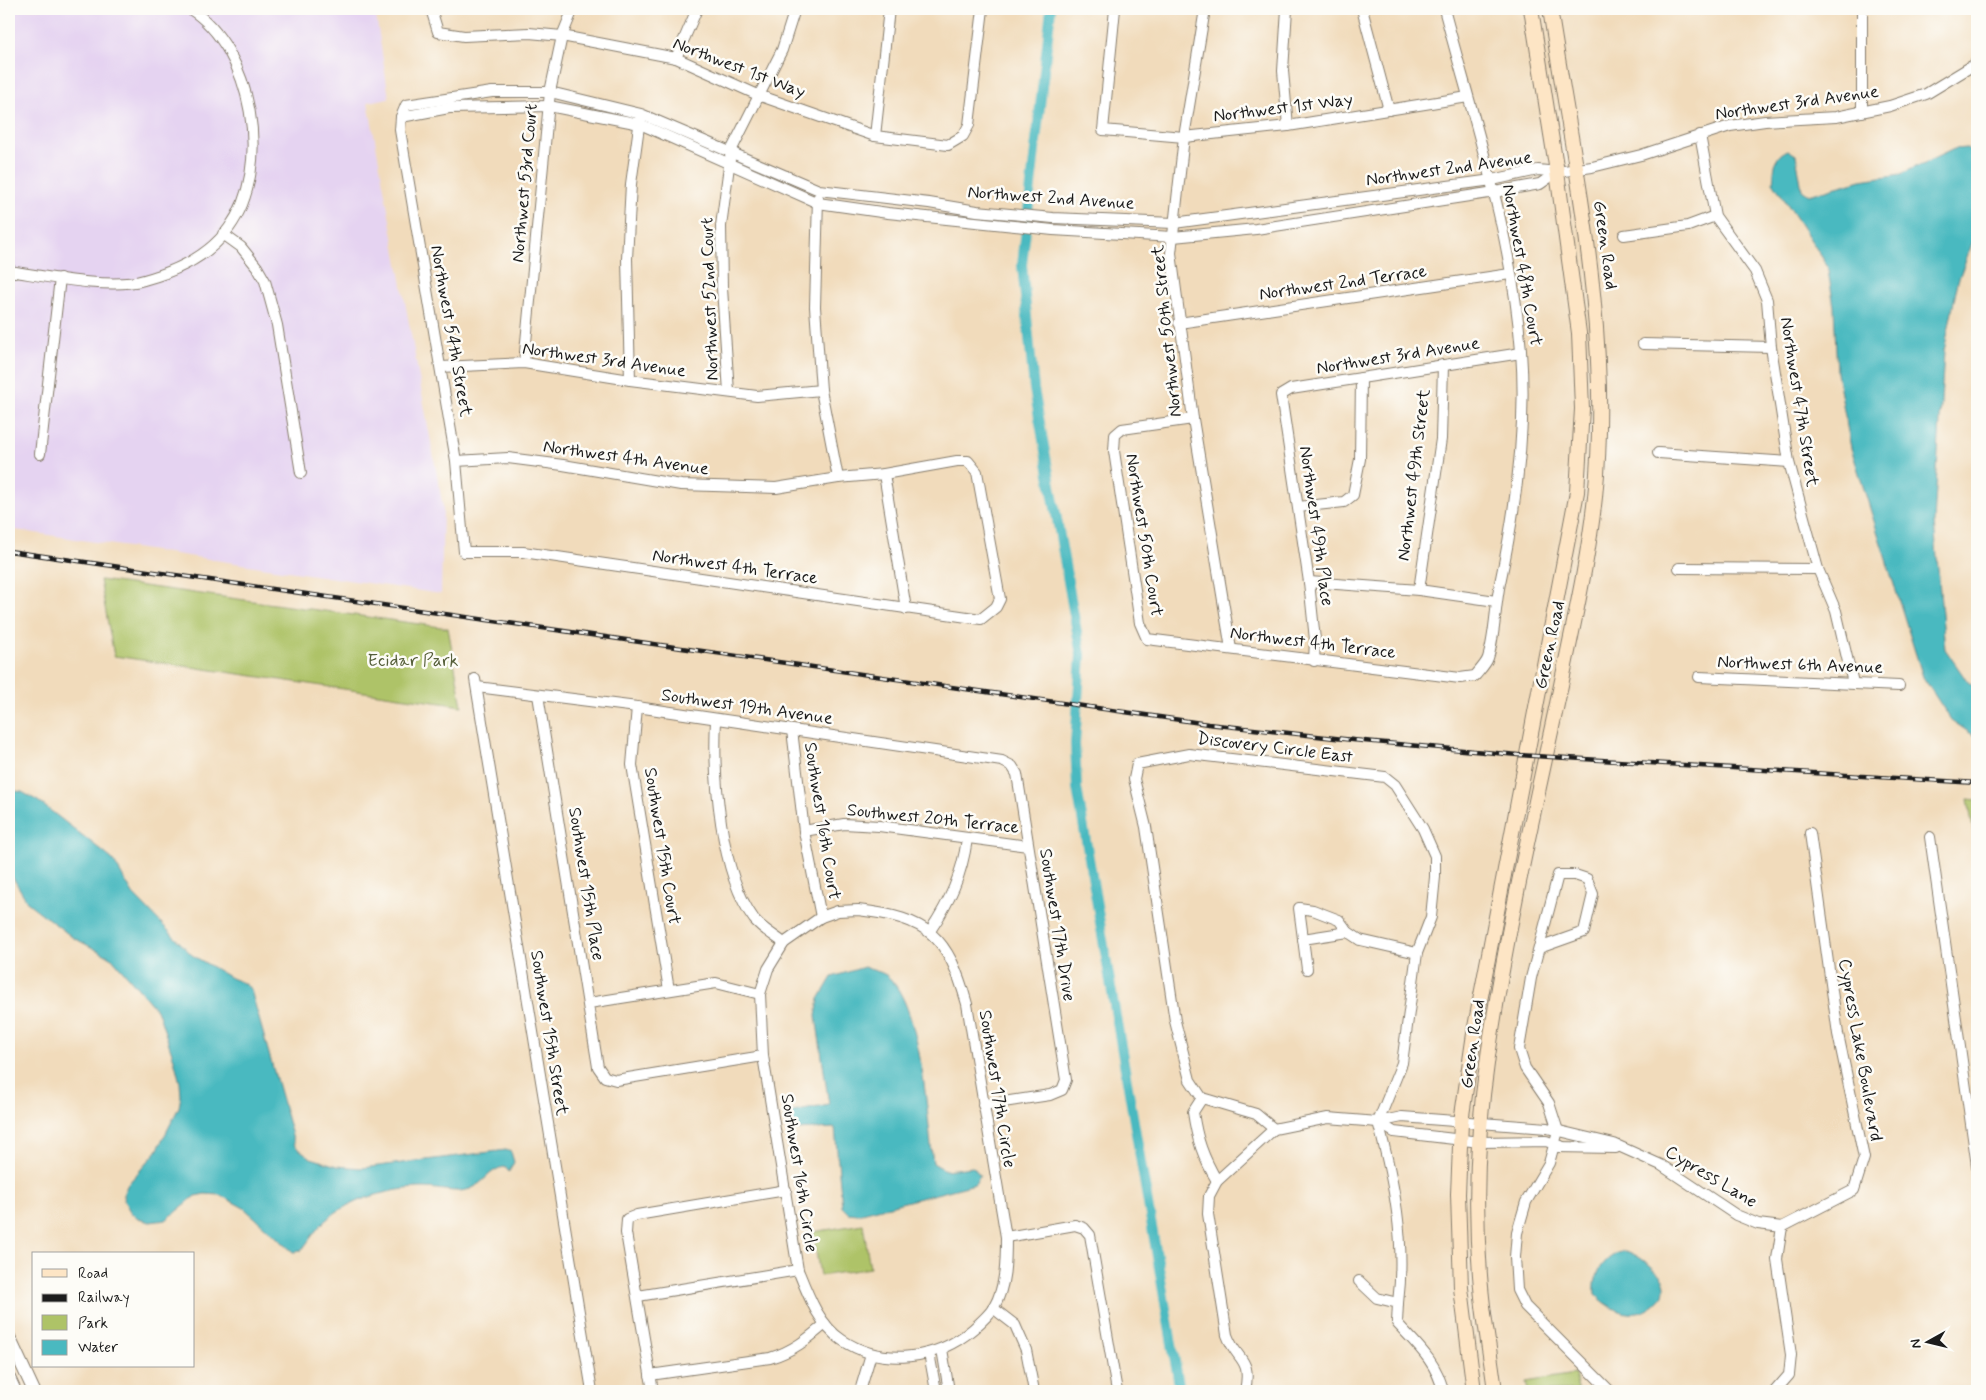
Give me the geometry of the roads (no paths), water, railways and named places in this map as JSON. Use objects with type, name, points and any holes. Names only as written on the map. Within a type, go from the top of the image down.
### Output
[{"type":"main road","name":"Green Road","points":[[1461,1122],[1475,1027],[1578,492],[1582,409],[1579,333],[1557,172],[1531,9]]},
{"type":"main road","name":"Green Road","points":[[1481,1124],[1488,1058],[1504,963],[1578,601],[1595,497],[1600,409],[1598,332],[1550,9]]},
{"type":"main road","points":[[1461,1122],[1458,1194],[1461,1288],[1474,1391]]},
{"type":"main road","points":[[1481,1124],[1478,1197],[1479,1252],[1481,1288],[1495,1391]]},
{"type":"street","points":[[9,271],[99,283],[142,281],[175,269],[206,253],[230,227],[246,195],[252,154],[251,110],[240,76],[222,40],[190,9]]},
{"type":"street","name":"Northwest 1st Way","points":[[431,9],[438,32],[464,36],[529,33],[562,36],[676,58],[758,94],[875,136],[948,145],[963,136],[969,125],[983,9]]},
{"type":"street","name":"Northwest 53rd Court","points":[[524,363],[548,106],[562,36],[573,9]]},
{"type":"street","points":[[676,58],[697,9]]},
{"type":"street","name":"Northwest 52nd Court","points":[[729,392],[721,226],[731,151],[758,94],[782,50],[795,9]]},
{"type":"street","points":[[875,136],[889,9]]},
{"type":"street","name":"Northwest 1st Way","points":[[1116,9],[1102,130],[1184,137],[1288,126],[1468,97]]},
{"type":"street","name":"Northwest 50th Street","points":[[1205,9],[1184,137],[1171,253],[1193,419],[1231,649]]},
{"type":"street","points":[[1287,9],[1283,71],[1288,126]]},
{"type":"street","points":[[1362,9],[1389,110]]},
{"type":"street","name":"Northwest 48th Court","points":[[1444,9],[1492,180],[1510,274],[1521,353],[1522,422],[1513,518],[1496,601],[1488,659],[1475,676]]},
{"type":"street","points":[[1862,9],[1862,112]]},
{"type":"street","name":"Northwest 3rd Avenue","points":[[1557,172],[1641,155],[1730,126],[1765,121],[1836,117],[1890,106],[1926,94],[1977,63]]},
{"type":"street","name":"Northwest 2nd Avenue","points":[[401,117],[406,106],[492,92],[550,92],[640,119],[731,151],[819,190],[929,203],[977,211],[1045,217],[1174,223],[1492,180],[1538,170],[1557,172]]},
{"type":"street","name":"Northwest 2nd Avenue","points":[[401,117],[449,108],[548,106],[640,119],[729,166],[818,203],[1046,229],[1173,237],[1256,230],[1494,192],[1540,184],[1557,172]]},
{"type":"street","name":"Northwest 54th Street","points":[[401,117],[400,130],[456,461],[464,552]]},
{"type":"street","points":[[630,380],[627,259],[631,184],[640,119]]},
{"type":"street","name":"Northwest 47th Street","points":[[1700,135],[1715,216],[1755,271],[1767,300],[1770,347],[1789,462],[1818,569],[1836,611],[1853,683]]},
{"type":"street","points":[[819,190],[815,308],[821,390],[838,478]]},
{"type":"street","points":[[1624,235],[1688,226],[1715,216]]},
{"type":"street","points":[[224,234],[241,247],[257,267],[265,282],[277,325],[301,473]]},
{"type":"street","name":"Northwest 2nd Terrace","points":[[1179,323],[1510,274]]},
{"type":"street","points":[[40,454],[60,278]]},
{"type":"street","points":[[1643,344],[1770,347]]},
{"type":"street","name":"Northwest 3rd Avenue","points":[[1281,396],[1292,389],[1521,353]]},
{"type":"street","name":"Northwest 3rd Avenue","points":[[441,367],[524,363],[630,380],[757,396],[821,390]]},
{"type":"street","name":"Northwest 49th Street","points":[[1419,590],[1441,439],[1443,365]]},
{"type":"street","points":[[1298,507],[1344,502],[1353,495],[1360,460],[1361,378]]},
{"type":"street","name":"Northwest 49th Place","points":[[1281,396],[1309,582],[1314,660]]},
{"type":"street","name":"Northwest 50th Court","points":[[1147,639],[1140,622],[1137,604],[1114,451],[1115,435],[1122,429],[1193,419]]},
{"type":"street","points":[[1658,453],[1789,462]]},
{"type":"street","name":"Northwest 4th Avenue","points":[[456,461],[508,458],[682,485],[776,488],[838,478],[884,474],[957,460],[968,461],[977,472],[979,482],[1000,598],[996,607]]},
{"type":"street","points":[[884,474],[906,609]]},
{"type":"street","name":"Northwest 4th Terrace","points":[[464,552],[523,552],[981,619],[996,607]]},
{"type":"street","points":[[1679,568],[1818,569]]},
{"type":"street","points":[[1309,582],[1419,590],[1496,601]]},
{"type":"street","name":"Northwest 4th Terrace","points":[[1147,639],[1460,678],[1475,676]]},
{"type":"street","name":"Northwest 6th Avenue","points":[[1699,677],[1899,686]]},
{"type":"street","name":"Southwest 19th Avenue","points":[[476,683],[538,695],[638,707],[1002,762],[1012,766]]},
{"type":"street","name":"Southwest 15th Street","points":[[476,683],[592,1391]]},
{"type":"street","name":"Southwest 15th Place","points":[[538,695],[598,1068],[605,1077],[616,1080],[763,1056]]},
{"type":"street","name":"Southwest 15th Court","points":[[638,707],[632,765],[669,990]]},
{"type":"street","points":[[716,720],[714,762],[728,861],[737,891],[755,921],[784,943]]},
{"type":"street","name":"Southwest 16th Court","points":[[792,730],[804,831],[821,917]]},
{"type":"street","name":"Discovery Circle East","points":[[1202,1098],[1190,1080],[1175,1021],[1146,827],[1134,779],[1137,764],[1189,754],[1385,777],[1395,785],[1410,806],[1435,856],[1431,917],[1416,953],[1402,1063],[1378,1122]]},
{"type":"street","name":"Southwest 17th Drive","points":[[983,1105],[1050,1095],[1062,1090],[1066,1080],[1017,774],[1012,766]]},
{"type":"street","name":"Southwest 20th Terrace","points":[[804,831],[844,824],[879,826],[1028,846]]},
{"type":"street","name":"Cypress Lake Boulevard","points":[[1782,1227],[1854,1190],[1864,1158],[1838,1034],[1810,833]]},
{"type":"street","points":[[1930,838],[1977,1166]]},
{"type":"street","points":[[930,931],[954,892],[964,865],[967,839]]},
{"type":"street","points":[[1539,948],[1584,932],[1592,894],[1588,879],[1575,875],[1558,875],[1531,978],[1519,1049],[1525,1068],[1550,1103],[1558,1131],[1556,1145],[1549,1163],[1526,1202],[1517,1233],[1515,1257],[1517,1290],[1525,1306],[1610,1391]]},
{"type":"street","points":[[1307,969],[1299,908],[1313,910],[1339,920],[1348,932],[1360,940],[1416,953]]},
{"type":"street","name":"Southwest 17th Circle","points":[[821,917],[838,911],[858,910],[904,917],[930,931],[948,953],[958,971],[967,1004],[1006,1237],[1006,1263],[1000,1292],[993,1308],[960,1340],[942,1349]]},
{"type":"street","name":"Southwest 16th Circle","points":[[821,917],[784,943],[768,969],[760,994],[763,1056],[798,1270],[809,1297],[825,1324],[842,1340],[871,1354],[894,1358],[929,1353],[942,1349]]},
{"type":"street","points":[[1303,939],[1348,932]]},
{"type":"street","points":[[589,1003],[716,983],[760,994]]},
{"type":"street","points":[[1217,1181],[1203,1156],[1196,1134],[1193,1112],[1202,1098],[1256,1114],[1274,1129]]},
{"type":"street","name":"Cypress Lane","points":[[1378,1122],[1402,1117],[1558,1131],[1614,1144],[1661,1165],[1736,1215],[1758,1224],[1782,1227]]},
{"type":"street","points":[[1245,1391],[1248,1380],[1245,1361],[1232,1349],[1227,1335],[1208,1214],[1209,1196],[1217,1181],[1274,1129],[1328,1118],[1378,1122],[1397,1198],[1401,1232],[1397,1323],[1426,1355],[1440,1377],[1443,1391]]},
{"type":"street","name":"Cypress Lane","points":[[1378,1122],[1394,1132],[1460,1138],[1480,1142],[1520,1142],[1624,1148]]},
{"type":"street","points":[[653,1391],[626,1233],[628,1219],[637,1215],[786,1190]]},
{"type":"street","points":[[1006,1237],[1075,1225],[1084,1228],[1090,1235],[1117,1391]]},
{"type":"street","points":[[1776,1391],[1789,1374],[1791,1355],[1778,1259],[1782,1227]]},
{"type":"street","points":[[638,1296],[798,1270]]},
{"type":"street","points":[[1359,1281],[1378,1298],[1398,1303]]},
{"type":"street","points":[[993,1308],[1015,1326],[1026,1350],[1034,1391]]},
{"type":"street","points":[[650,1375],[770,1358],[787,1353],[806,1341],[825,1324]]},
{"type":"street","points":[[9,1337],[34,1391]]},
{"type":"street","points":[[942,1349],[949,1391]]},
{"type":"street","points":[[929,1353],[936,1391]]},
{"type":"street","points":[[860,1391],[871,1354]]},
{"type":"street","points":[[9,1378],[15,1391]]},
{"type":"water","points":[[1967,148],[1976,156],[1977,161],[1977,230],[1958,281],[1944,351],[1934,522],[1945,649],[1967,681],[1977,689],[1977,735],[1973,735],[1951,720],[1923,677],[1851,448],[1837,373],[1834,306],[1827,265],[1773,182],[1777,159],[1788,150],[1796,155],[1802,190],[1809,195],[1861,180],[1901,174],[1954,149]]},
{"type":"water","points":[[9,790],[22,792],[38,801],[113,860],[133,894],[192,955],[231,978],[246,984],[251,990],[295,1146],[311,1158],[337,1166],[362,1168],[506,1150],[511,1152],[514,1162],[509,1172],[505,1167],[495,1170],[475,1187],[465,1190],[413,1188],[386,1192],[358,1201],[345,1207],[325,1221],[301,1251],[293,1252],[244,1208],[220,1195],[205,1194],[195,1196],[166,1220],[150,1222],[138,1219],[131,1213],[124,1201],[124,1192],[128,1184],[157,1151],[179,1107],[181,1096],[180,1083],[174,1059],[158,1012],[112,958],[72,937],[28,903],[9,871]]},
{"type":"water","points":[[864,967],[886,975],[898,989],[908,1010],[921,1063],[933,1163],[945,1170],[973,1167],[980,1175],[975,1184],[858,1214],[848,1213],[842,1207],[835,1128],[795,1130],[790,1127],[788,1113],[829,1105],[816,1016],[819,999],[832,977]]},
{"type":"water","points":[[1625,1251],[1630,1252],[1651,1266],[1665,1283],[1664,1295],[1656,1304],[1639,1313],[1621,1311],[1603,1302],[1595,1294],[1596,1279],[1602,1266],[1612,1256]]},
{"type":"waterway","points":[[1051,9],[1022,265],[1034,389],[1081,655],[1075,744],[1077,788],[1180,1391]]},
{"type":"railway","points":[[9,551],[1208,724],[1518,755],[1977,783]]},
{"type":"park label","name":"Ecidar Park","points":[[413,661]]}]
